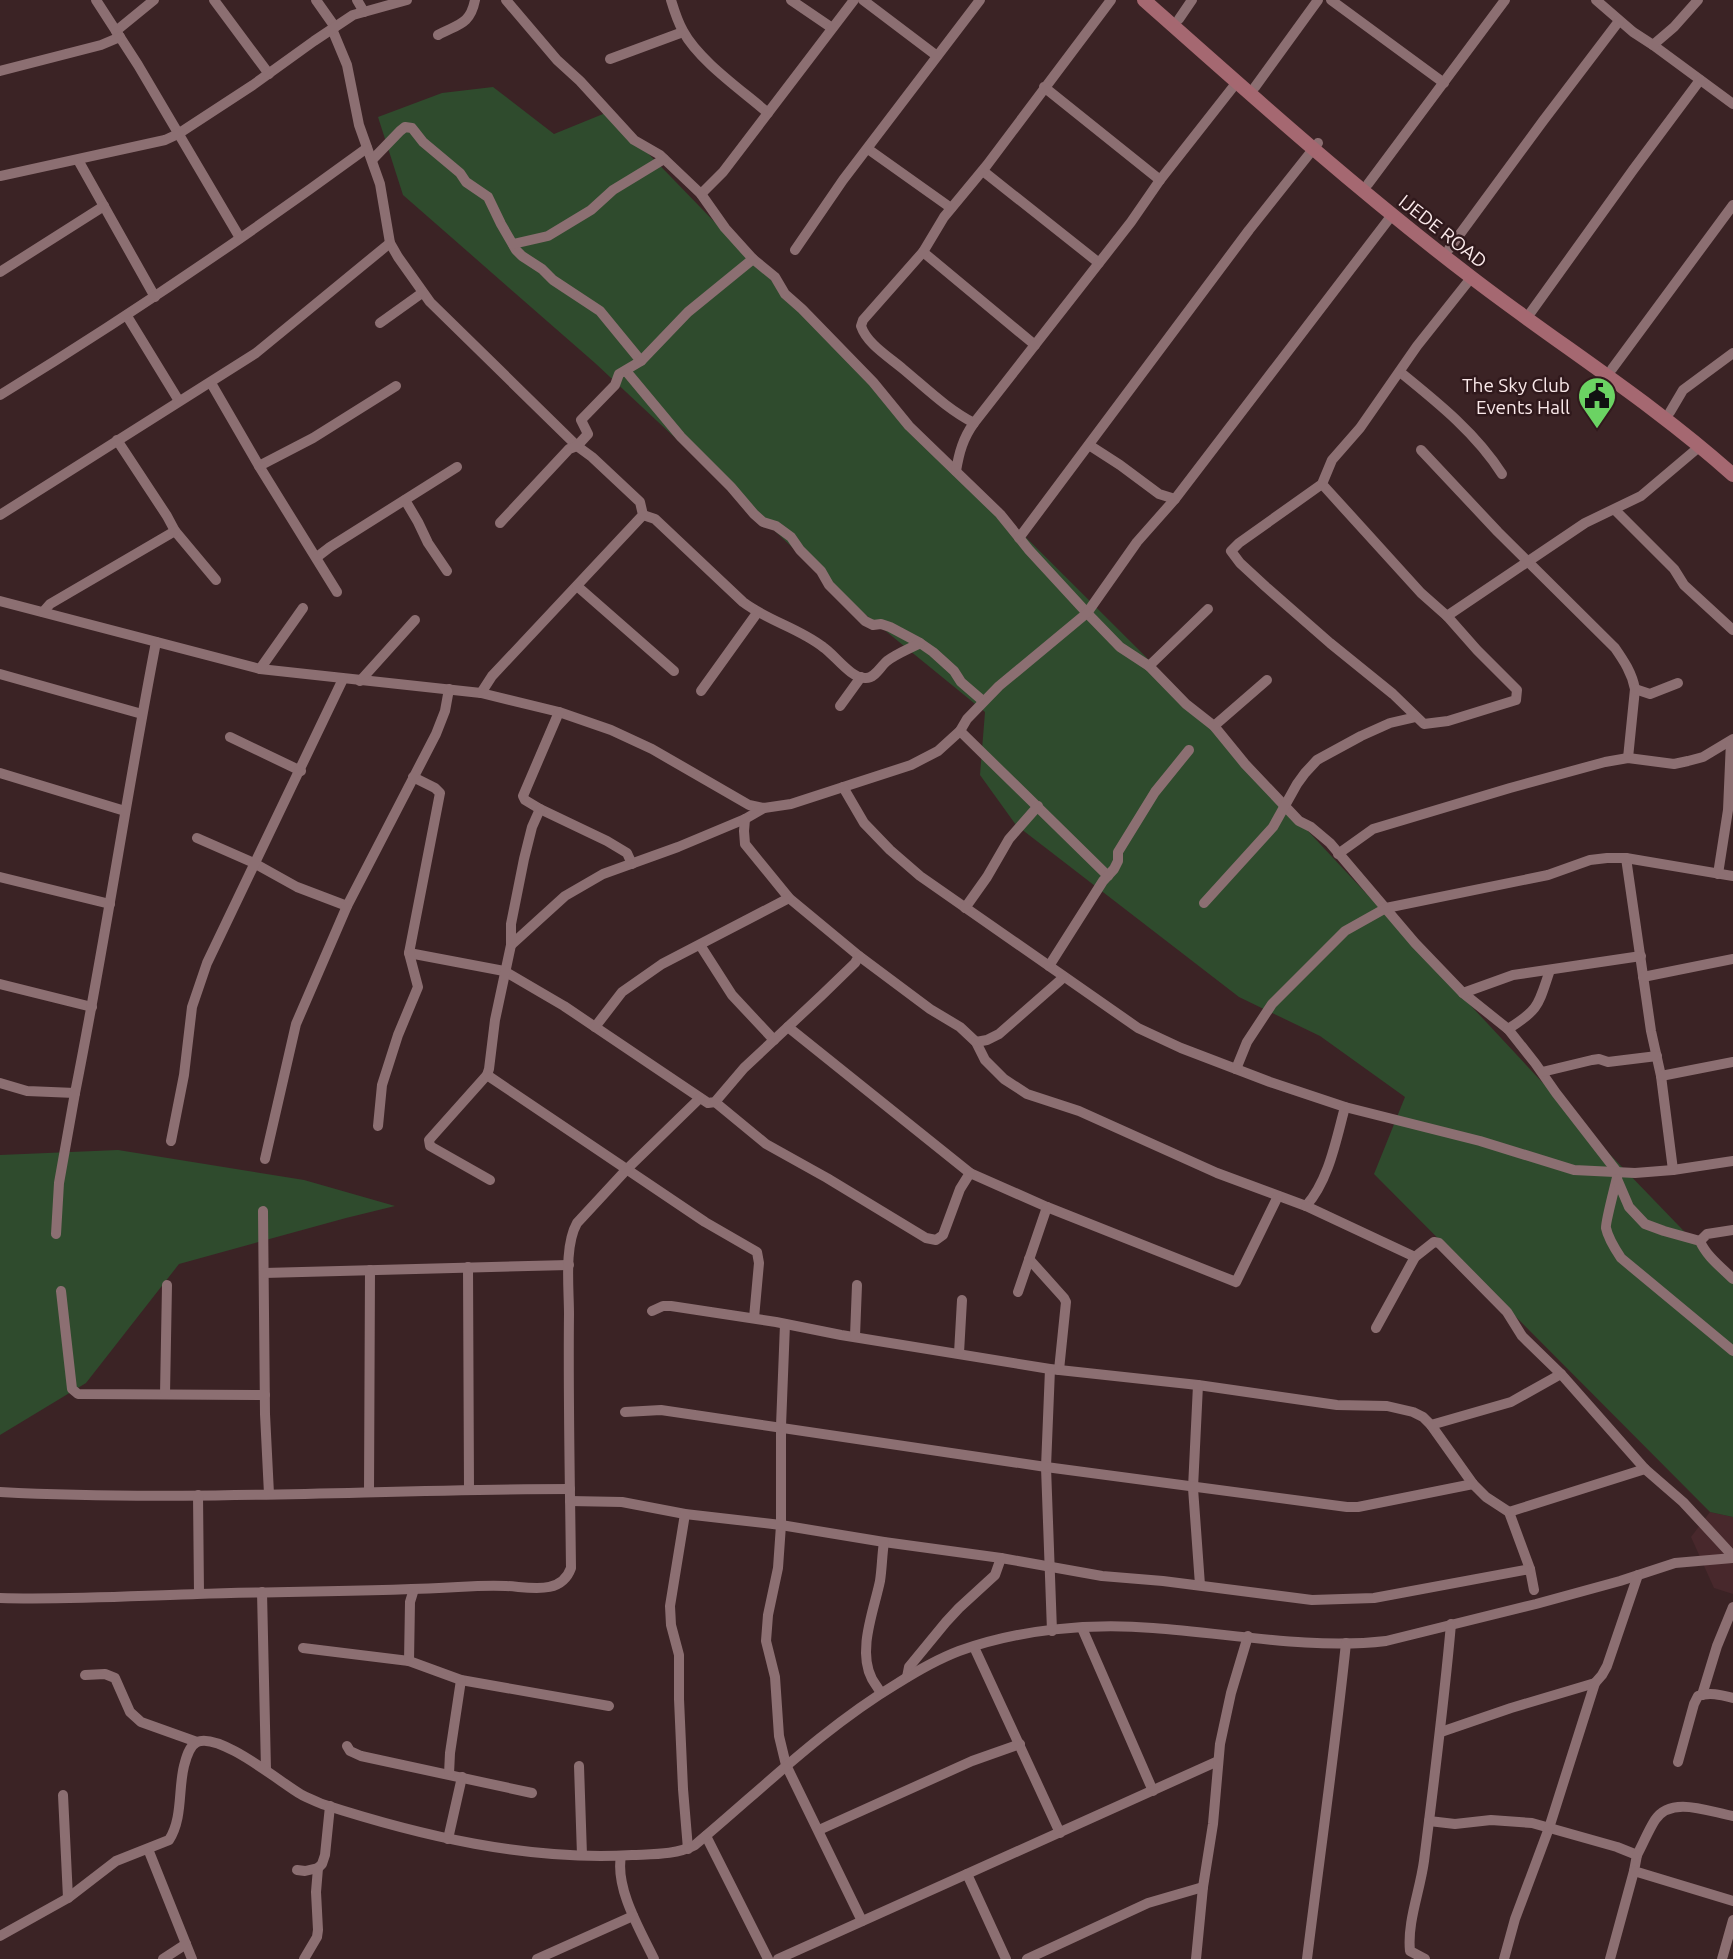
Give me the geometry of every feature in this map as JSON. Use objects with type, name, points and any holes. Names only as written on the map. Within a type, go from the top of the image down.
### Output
[{"type":"main road","name":"IJEDE ROAD","points":[[1144,0],[1392,215],[1471,278],[1653,410],[1733,475]]},
{"type":"main road","name":"IJEDE ROAD","points":[[1157,0],[1255,87],[1315,146],[1368,184],[1531,312],[1670,412],[1733,463]]},
{"type":"street","points":[[96,0],[240,238]]},
{"type":"street","points":[[0,71],[101,45],[118,34],[154,0]]},
{"type":"street","points":[[214,0],[269,74]]},
{"type":"street","points":[[316,0],[334,28],[347,65],[359,125],[380,184],[390,243],[398,257],[430,302],[577,446],[640,502],[643,516]]},
{"type":"street","points":[[358,0],[364,12]]},
{"type":"street","points":[[0,176],[165,141],[269,74],[353,15],[407,0]]},
{"type":"street","points":[[438,35],[469,18],[473,13],[475,0]]},
{"type":"street","points":[[506,0],[557,60],[580,81],[634,141],[664,159],[701,194],[725,228],[753,259],[775,277],[785,295],[873,382],[909,426],[1000,514],[1120,647],[1149,666],[1186,704],[1214,726],[1298,821],[1321,834],[1415,943],[1463,993],[1508,1029],[1618,1176],[1629,1207],[1645,1224],[1700,1241]]},
{"type":"street","points":[[671,0],[683,32],[706,60],[768,113]]},
{"type":"street","points":[[791,0],[832,29]]},
{"type":"street","points":[[701,194],[723,172],[854,0]]},
{"type":"street","points":[[863,0],[937,56]]},
{"type":"street","points":[[795,250],[822,209],[980,0]]},
{"type":"street","points":[[974,422],[960,415],[923,387],[873,343],[860,326],[923,252],[951,208],[1111,0]]},
{"type":"street","points":[[1179,19],[1192,0]]},
{"type":"street","points":[[1255,87],[1318,0]]},
{"type":"street","points":[[1331,0],[1444,83]]},
{"type":"street","points":[[1596,0],[1619,21],[1733,104]]},
{"type":"street","points":[[1653,45],[1674,27],[1698,0]]},
{"type":"street","points":[[1368,184],[1502,1]]},
{"type":"street","points":[[1449,249],[1619,21]]},
{"type":"street","points":[[610,59],[683,32]]},
{"type":"street","points":[[1531,312],[1700,80]]},
{"type":"street","points":[[956,471],[965,434],[1237,82]]},
{"type":"street","points":[[1044,88],[1160,180]]},
{"type":"street","points":[[372,160],[400,131],[405,127],[412,128],[423,142],[460,173],[466,182],[488,197],[501,224],[522,256],[600,310],[641,361]]},
{"type":"street","points":[[1019,538],[1315,146]]},
{"type":"street","points":[[0,395],[127,316],[276,215],[367,148]]},
{"type":"street","points":[[868,149],[951,208]]},
{"type":"street","points":[[513,244],[548,236],[591,210],[613,190],[664,159]]},
{"type":"street","points":[[78,160],[155,297]]},
{"type":"street","points":[[982,171],[1099,263]]},
{"type":"street","points":[[1612,369],[1733,205]]},
{"type":"street","points":[[0,272],[104,206]]},
{"type":"street","points":[[0,601],[260,669],[481,693],[559,712],[642,744],[749,805],[764,808],[791,804],[911,765],[938,751],[960,731],[983,701],[1087,613],[1138,542],[1175,499],[1392,215]]},
{"type":"street","points":[[0,515],[257,353],[390,243]]},
{"type":"street","points":[[923,252],[1035,345]]},
{"type":"street","points":[[500,523],[569,450],[588,434],[581,420],[615,385],[619,374],[641,361],[688,312],[753,259]]},
{"type":"street","points":[[1322,484],[1421,593],[1447,616],[1517,690],[1516,700],[1448,721],[1424,724],[1393,694],[1266,587],[1231,551],[1322,484],[1332,460],[1360,428],[1417,346],[1471,278]]},
{"type":"street","points":[[380,323],[422,293]]},
{"type":"street","points":[[127,316],[179,401]]},
{"type":"street","points":[[1670,412],[1683,390],[1733,353]]},
{"type":"street","points":[[626,371],[681,437],[754,514],[790,537],[821,571],[829,585],[865,621],[890,627],[920,643],[954,671],[961,682],[983,701]]},
{"type":"street","points":[[1400,372],[1438,403],[1474,438],[1502,474]]},
{"type":"street","points":[[211,383],[337,592]]},
{"type":"street","points":[[259,466],[320,434],[396,386]]},
{"type":"street","points":[[117,440],[175,531],[216,580]]},
{"type":"street","points":[[1089,445],[1159,494],[1175,499]]},
{"type":"street","points":[[1447,616],[1585,523],[1641,496],[1699,447]]},
{"type":"street","points":[[1422,450],[1528,562],[1615,648],[1626,663],[1635,689],[1628,758]]},
{"type":"street","points":[[317,558],[330,547],[457,467]]},
{"type":"street","points":[[405,500],[447,571]]},
{"type":"street","points":[[1615,510],[1674,569],[1684,585],[1733,630]]},
{"type":"street","points":[[481,693],[492,676],[643,516]]},
{"type":"street","points":[[643,516],[655,519],[757,613],[813,640],[855,676],[867,678],[875,674],[886,662],[920,643]]},
{"type":"street","points":[[43,612],[50,604],[175,531]]},
{"type":"street","points":[[577,586],[674,671]]},
{"type":"street","points":[[260,669],[303,608]]},
{"type":"street","points":[[1149,666],[1208,609]]},
{"type":"street","points":[[701,691],[757,613]]},
{"type":"street","points":[[360,681],[415,620]]},
{"type":"street","points":[[56,1234],[59,1183],[156,642]]},
{"type":"street","points":[[0,674],[142,714]]},
{"type":"street","points":[[840,706],[861,677]]},
{"type":"street","points":[[171,1141],[184,1075],[192,1007],[207,963],[344,679]]},
{"type":"street","points":[[1214,726],[1267,680]]},
{"type":"street","points":[[1635,689],[1650,694],[1678,683]]},
{"type":"street","points":[[265,1159],[296,1024],[347,906],[436,734],[446,711],[449,689]]},
{"type":"street","points":[[559,712],[523,796],[525,800],[607,841],[626,853],[632,864]]},
{"type":"street","points":[[1204,903],[1273,827],[1305,773],[1317,760],[1390,723],[1416,717]]},
{"type":"street","points":[[960,731],[1108,876]]},
{"type":"street","points":[[230,737],[300,771]]},
{"type":"street","points":[[1338,853],[1381,827],[1605,762],[1628,758],[1674,764],[1703,757],[1732,740]]},
{"type":"street","points":[[1718,874],[1728,803],[1732,740]]},
{"type":"street","points":[[1049,967],[1118,861],[1118,852],[1155,792],[1189,750]]},
{"type":"street","points":[[0,773],[125,811]]},
{"type":"street","points":[[378,1126],[382,1085],[418,986],[409,953],[440,793],[413,777]]},
{"type":"street","points":[[844,787],[864,822],[890,850],[920,876],[1138,1028],[1181,1048],[1345,1107],[1480,1140],[1574,1170],[1618,1176],[1733,1161]]},
{"type":"street","points":[[965,908],[1009,839],[1038,806]]},
{"type":"street","points":[[490,1180],[430,1146],[429,1140],[487,1075],[504,971],[511,945],[511,924],[524,859],[540,808]]},
{"type":"street","points":[[511,945],[565,895],[603,874],[678,847],[746,819],[764,808]]},
{"type":"street","points":[[746,819],[745,844],[789,898],[859,956],[930,1009],[960,1027],[976,1042],[985,1060],[1004,1079],[1027,1094],[1079,1111],[1217,1173],[1306,1206],[1415,1258]]},
{"type":"street","points":[[197,838],[254,863],[297,887],[347,906]]},
{"type":"street","points":[[1626,858],[1661,1076],[1673,1170]]},
{"type":"street","points":[[1236,1069],[1247,1042],[1279,996],[1345,931],[1386,908],[1548,875],[1590,860],[1626,858],[1733,876]]},
{"type":"street","points":[[0,877],[110,904]]},
{"type":"street","points":[[595,1027],[622,992],[662,964],[789,898]]},
{"type":"street","points":[[700,945],[732,995],[774,1040]]},
{"type":"street","points":[[409,953],[504,971],[595,1027],[708,1103],[715,1102],[744,1068],[847,971],[859,956]]},
{"type":"street","points":[[1463,993],[1513,975],[1641,956]]},
{"type":"street","points":[[1643,977],[1733,959]]},
{"type":"street","points":[[1508,1029],[1530,1016],[1537,1007],[1550,970]]},
{"type":"street","points":[[976,1042],[999,1034],[1064,977]]},
{"type":"street","points":[[0,984],[92,1007]]},
{"type":"street","points":[[789,1027],[970,1173],[1047,1207],[1236,1282],[1278,1196]]},
{"type":"street","points":[[1542,1072],[1592,1060],[1608,1062],[1657,1056]]},
{"type":"street","points":[[1661,1076],[1733,1062]]},
{"type":"street","points":[[487,1075],[705,1222],[757,1252],[759,1264],[754,1318]]},
{"type":"street","points":[[0,1083],[27,1091],[75,1093]]},
{"type":"street","points":[[0,1598],[46,1599],[490,1586],[535,1588],[561,1584],[568,1578],[571,1568],[571,1238],[577,1223],[627,1169],[700,1098]]},
{"type":"street","points":[[715,1102],[765,1144],[926,1238],[936,1240],[943,1235],[960,1189],[970,1173]]},
{"type":"street","points":[[1306,1206],[1316,1195],[1345,1107]]},
{"type":"street","points":[[1618,1176],[1605,1226],[1621,1258],[1733,1351]]},
{"type":"street","points":[[1017,1292],[1047,1207]]},
{"type":"street","points":[[263,1211],[265,1395],[270,1494]]},
{"type":"street","points":[[1700,1241],[1707,1234],[1733,1230]]},
{"type":"street","points":[[1700,1241],[1701,1246],[1733,1279]]},
{"type":"street","points":[[1376,1328],[1415,1258],[1434,1242],[1439,1242],[1507,1312],[1522,1336],[1561,1374],[1645,1469],[1683,1502],[1733,1557]]},
{"type":"street","points":[[1030,1259],[1066,1302],[1055,1369],[1046,1467],[1052,1631]]},
{"type":"street","points":[[264,1273],[569,1265]]},
{"type":"street","points":[[468,1268],[470,1489]]},
{"type":"street","points":[[369,1491],[370,1270]]},
{"type":"street","points":[[165,1394],[167,1285]]},
{"type":"street","points":[[855,1336],[857,1285]]},
{"type":"street","points":[[61,1291],[72,1389],[78,1394],[265,1395]]},
{"type":"street","points":[[959,1353],[962,1300]]},
{"type":"street","points":[[652,1311],[671,1306],[1055,1369],[1198,1385],[1336,1405],[1387,1406],[1413,1412],[1431,1424],[1473,1484],[1486,1497],[1509,1512],[1530,1569],[1534,1590]]},
{"type":"street","points":[[785,1324],[781,1525],[778,1568],[766,1641],[775,1676],[779,1736],[786,1765],[862,1921]]},
{"type":"street","points":[[1431,1424],[1511,1402],[1561,1374]]},
{"type":"street","points":[[1198,1385],[1193,1488],[1200,1585]]},
{"type":"street","points":[[625,1412],[661,1410],[1193,1488],[1346,1507],[1359,1507],[1473,1484]]},
{"type":"street","points":[[1509,1512],[1645,1469]]},
{"type":"street","points":[[0,1492],[146,1496],[570,1489]]},
{"type":"street","points":[[198,1495],[199,1594]]},
{"type":"street","points":[[570,1501],[622,1502],[685,1514],[781,1525],[1001,1558],[1102,1576],[1200,1585],[1312,1600],[1374,1598],[1530,1569]]},
{"type":"street","points":[[685,1514],[670,1606],[671,1625],[680,1655],[681,1751],[688,1849]]},
{"type":"street","points":[[881,1693],[871,1678],[867,1652],[869,1622],[881,1577],[884,1542]]},
{"type":"street","points":[[85,1675],[105,1674],[115,1678],[130,1712],[141,1722],[197,1742],[213,1743],[229,1749],[302,1795],[330,1807],[448,1839],[539,1853],[621,1856],[660,1854],[688,1849],[706,1836],[786,1765],[859,1707],[936,1661],[974,1647],[1022,1634],[1111,1626],[1346,1643],[1385,1641],[1536,1604],[1675,1563],[1733,1557]]},
{"type":"street","points":[[907,1677],[909,1667],[946,1622],[995,1575],[1001,1558]]},
{"type":"street","points":[[1504,1959],[1595,1684],[1607,1666],[1638,1575]]},
{"type":"street","points":[[409,1661],[410,1602],[414,1589]]},
{"type":"street","points":[[262,1592],[266,1770]]},
{"type":"street","points":[[1702,1695],[1717,1646],[1733,1607]]},
{"type":"street","points":[[1425,1959],[1410,1955],[1409,1937],[1422,1872],[1441,1732],[1451,1624]]},
{"type":"street","points":[[1082,1628],[1153,1791]]},
{"type":"street","points":[[1196,1959],[1225,1717],[1248,1636]]},
{"type":"street","points":[[1307,1959],[1321,1839],[1335,1752],[1346,1643]]},
{"type":"street","points":[[974,1647],[1060,1833]]},
{"type":"street","points":[[303,1648],[409,1661],[460,1680],[609,1706]]},
{"type":"street","points":[[449,1774],[460,1680]]},
{"type":"street","points":[[1441,1732],[1595,1684]]},
{"type":"street","points":[[1678,1762],[1698,1696],[1718,1695],[1733,1699]]},
{"type":"street","points":[[0,1936],[68,1898],[116,1861],[169,1840],[177,1825],[183,1768],[192,1746],[197,1742]]},
{"type":"street","points":[[819,1830],[972,1761],[1020,1744]]},
{"type":"street","points":[[347,1746],[350,1751],[361,1756],[533,1793]]},
{"type":"street","points":[[778,1959],[1218,1762]]},
{"type":"street","points":[[579,1766],[582,1855]]},
{"type":"street","points":[[448,1839],[462,1777]]},
{"type":"street","points":[[63,1795],[68,1898]]},
{"type":"street","points":[[1610,1959],[1637,1855],[1656,1818],[1665,1811],[1689,1806],[1733,1816]]},
{"type":"street","points":[[297,1870],[318,1868],[322,1864],[330,1807]]},
{"type":"street","points":[[1429,1821],[1455,1824],[1491,1820],[1532,1823],[1637,1855]]},
{"type":"street","points":[[706,1836],[768,1959]]},
{"type":"street","points":[[148,1849],[192,1959]]},
{"type":"street","points":[[621,1856],[620,1875],[633,1916],[654,1959]]},
{"type":"street","points":[[304,1959],[317,1937],[318,1868]]},
{"type":"street","points":[[1634,1871],[1733,1901]]},
{"type":"street","points":[[967,1874],[1006,1959]]},
{"type":"street","points":[[1027,1959],[1149,1903],[1203,1887]]},
{"type":"street","points":[[537,1959],[633,1916]]},
{"type":"street","points":[[1722,1959],[1733,1920]]},
{"type":"street","points":[[163,1959],[186,1944]]},
{"type":"shaded area","points":[[1710,1512],[1733,1517],[1733,1594],[1714,1588],[1691,1537]]},
{"type":"green space","points":[[493,87],[554,134],[608,112],[861,373],[1145,656],[1597,1141],[1733,1282],[1733,1517],[1710,1512],[1374,1174],[1405,1097],[1320,1036],[1239,997],[1016,825],[980,775],[985,712],[855,606],[595,363],[403,195],[378,117],[442,93]]},
{"type":"green space","points":[[118,1150],[304,1180],[395,1206],[179,1264],[86,1383],[0,1435],[0,1155]]},
{"type":"place","name":"The Sky Club Events Hall","points":[[1597,430]]}]
